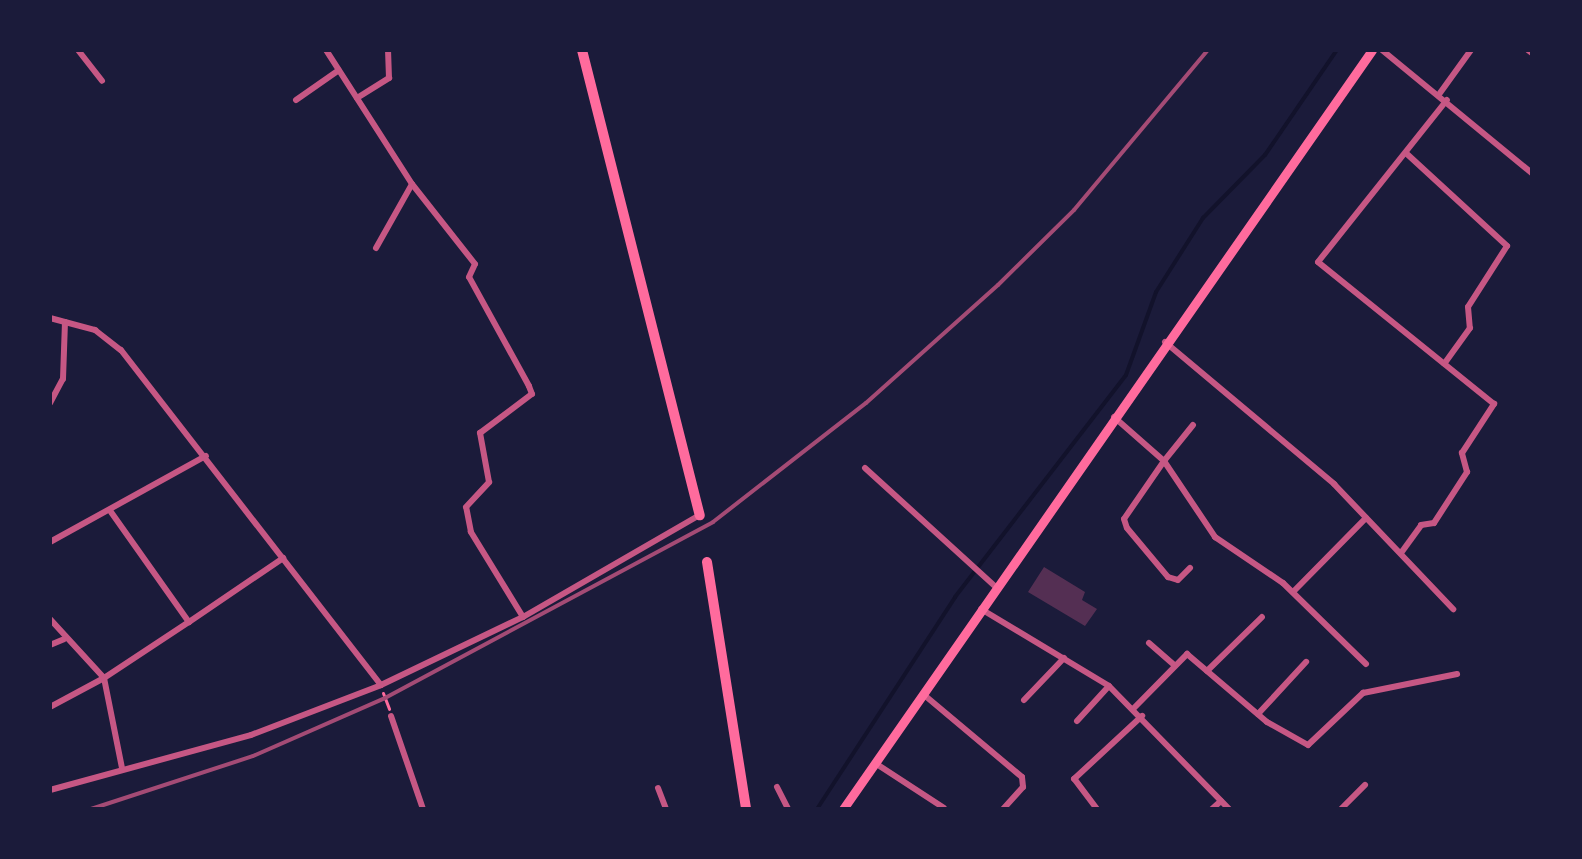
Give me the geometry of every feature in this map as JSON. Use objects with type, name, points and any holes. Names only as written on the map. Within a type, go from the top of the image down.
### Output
[{"type":"highway","points":[[582,50],[700,515]]},
{"type":"highway","points":[[707,562],[746,809]]},
{"type":"main road","points":[[843,809],[1165,342],[1372,50]]},
{"type":"street","points":[[78,50],[102,81]]},
{"type":"street","points":[[326,50],[412,184],[475,264],[469,277],[532,394],[480,433],[489,482],[466,507],[471,532],[523,617]]},
{"type":"street","points":[[357,98],[389,78],[388,50]]},
{"type":"street","points":[[1382,50],[1440,93],[1532,173]]},
{"type":"street","points":[[1440,93],[1471,50]]},
{"type":"street","points":[[296,100],[339,70]]},
{"type":"street","points":[[1401,553],[1421,525],[1434,523],[1467,472],[1462,453],[1494,408],[1318,262],[1447,100]]},
{"type":"street","points":[[1407,154],[1507,246],[1468,307],[1470,328],[1444,364]]},
{"type":"street","points":[[376,248],[412,184]]},
{"type":"street","points":[[50,318],[95,330],[121,350],[381,685]]},
{"type":"street","points":[[50,403],[63,379],[65,322]]},
{"type":"street","points":[[1165,342],[1366,518],[1453,609]]},
{"type":"street","points":[[1114,417],[1164,461],[1215,537],[1293,592],[1366,664]]},
{"type":"street","points":[[1190,568],[1178,580],[1168,577],[1124,519],[1193,425]]},
{"type":"street","points":[[50,542],[111,512],[206,456]]},
{"type":"street","points":[[865,468],[956,556],[996,587]]},
{"type":"street","points":[[111,512],[189,622]]},
{"type":"street","points":[[50,790],[251,735],[381,685],[523,617],[700,515]]},
{"type":"street","points":[[1293,592],[1366,518]]},
{"type":"street","points":[[50,707],[104,678],[283,558]]},
{"type":"street","points":[[981,609],[1109,686],[1142,716],[1229,809]]},
{"type":"street","points":[[1207,671],[1262,617]]},
{"type":"street","points":[[50,619],[64,639],[104,678],[122,768]]},
{"type":"street","points":[[50,645],[64,639]]},
{"type":"street","points":[[1149,643],[1174,665]]},
{"type":"street","points":[[1134,708],[1187,654],[1258,714],[1308,745],[1363,693],[1457,674]]},
{"type":"street","points":[[1024,700],[1064,658]]},
{"type":"street","points":[[1258,714],[1306,662]]},
{"type":"street","points":[[1077,721],[1109,686]]},
{"type":"street","points":[[923,694],[1022,777],[1023,787],[1003,809]]},
{"type":"street","points":[[391,716],[423,809]]},
{"type":"street","points":[[1097,809],[1074,779],[1142,716]]},
{"type":"street","points":[[875,763],[944,808]]},
{"type":"street","points":[[1341,809],[1365,785]]},
{"type":"street","points":[[777,787],[787,807]]},
{"type":"street","points":[[658,788],[666,809]]},
{"type":"street","points":[[1212,809],[1221,801]]},
{"type":"path","points":[[381,685],[391,716]]},
{"type":"building","points":[[1044,567],[1085,592],[1082,600],[1097,609],[1085,626],[1028,592]]},
{"type":"waterway","points":[[817,809],[955,597],[1126,375],[1156,292],[1203,218],[1265,155],[1337,50]]},
{"type":"railway","points":[[91,809],[253,756],[385,698],[713,522],[866,403],[998,285],[1074,210],[1208,50]]}]
